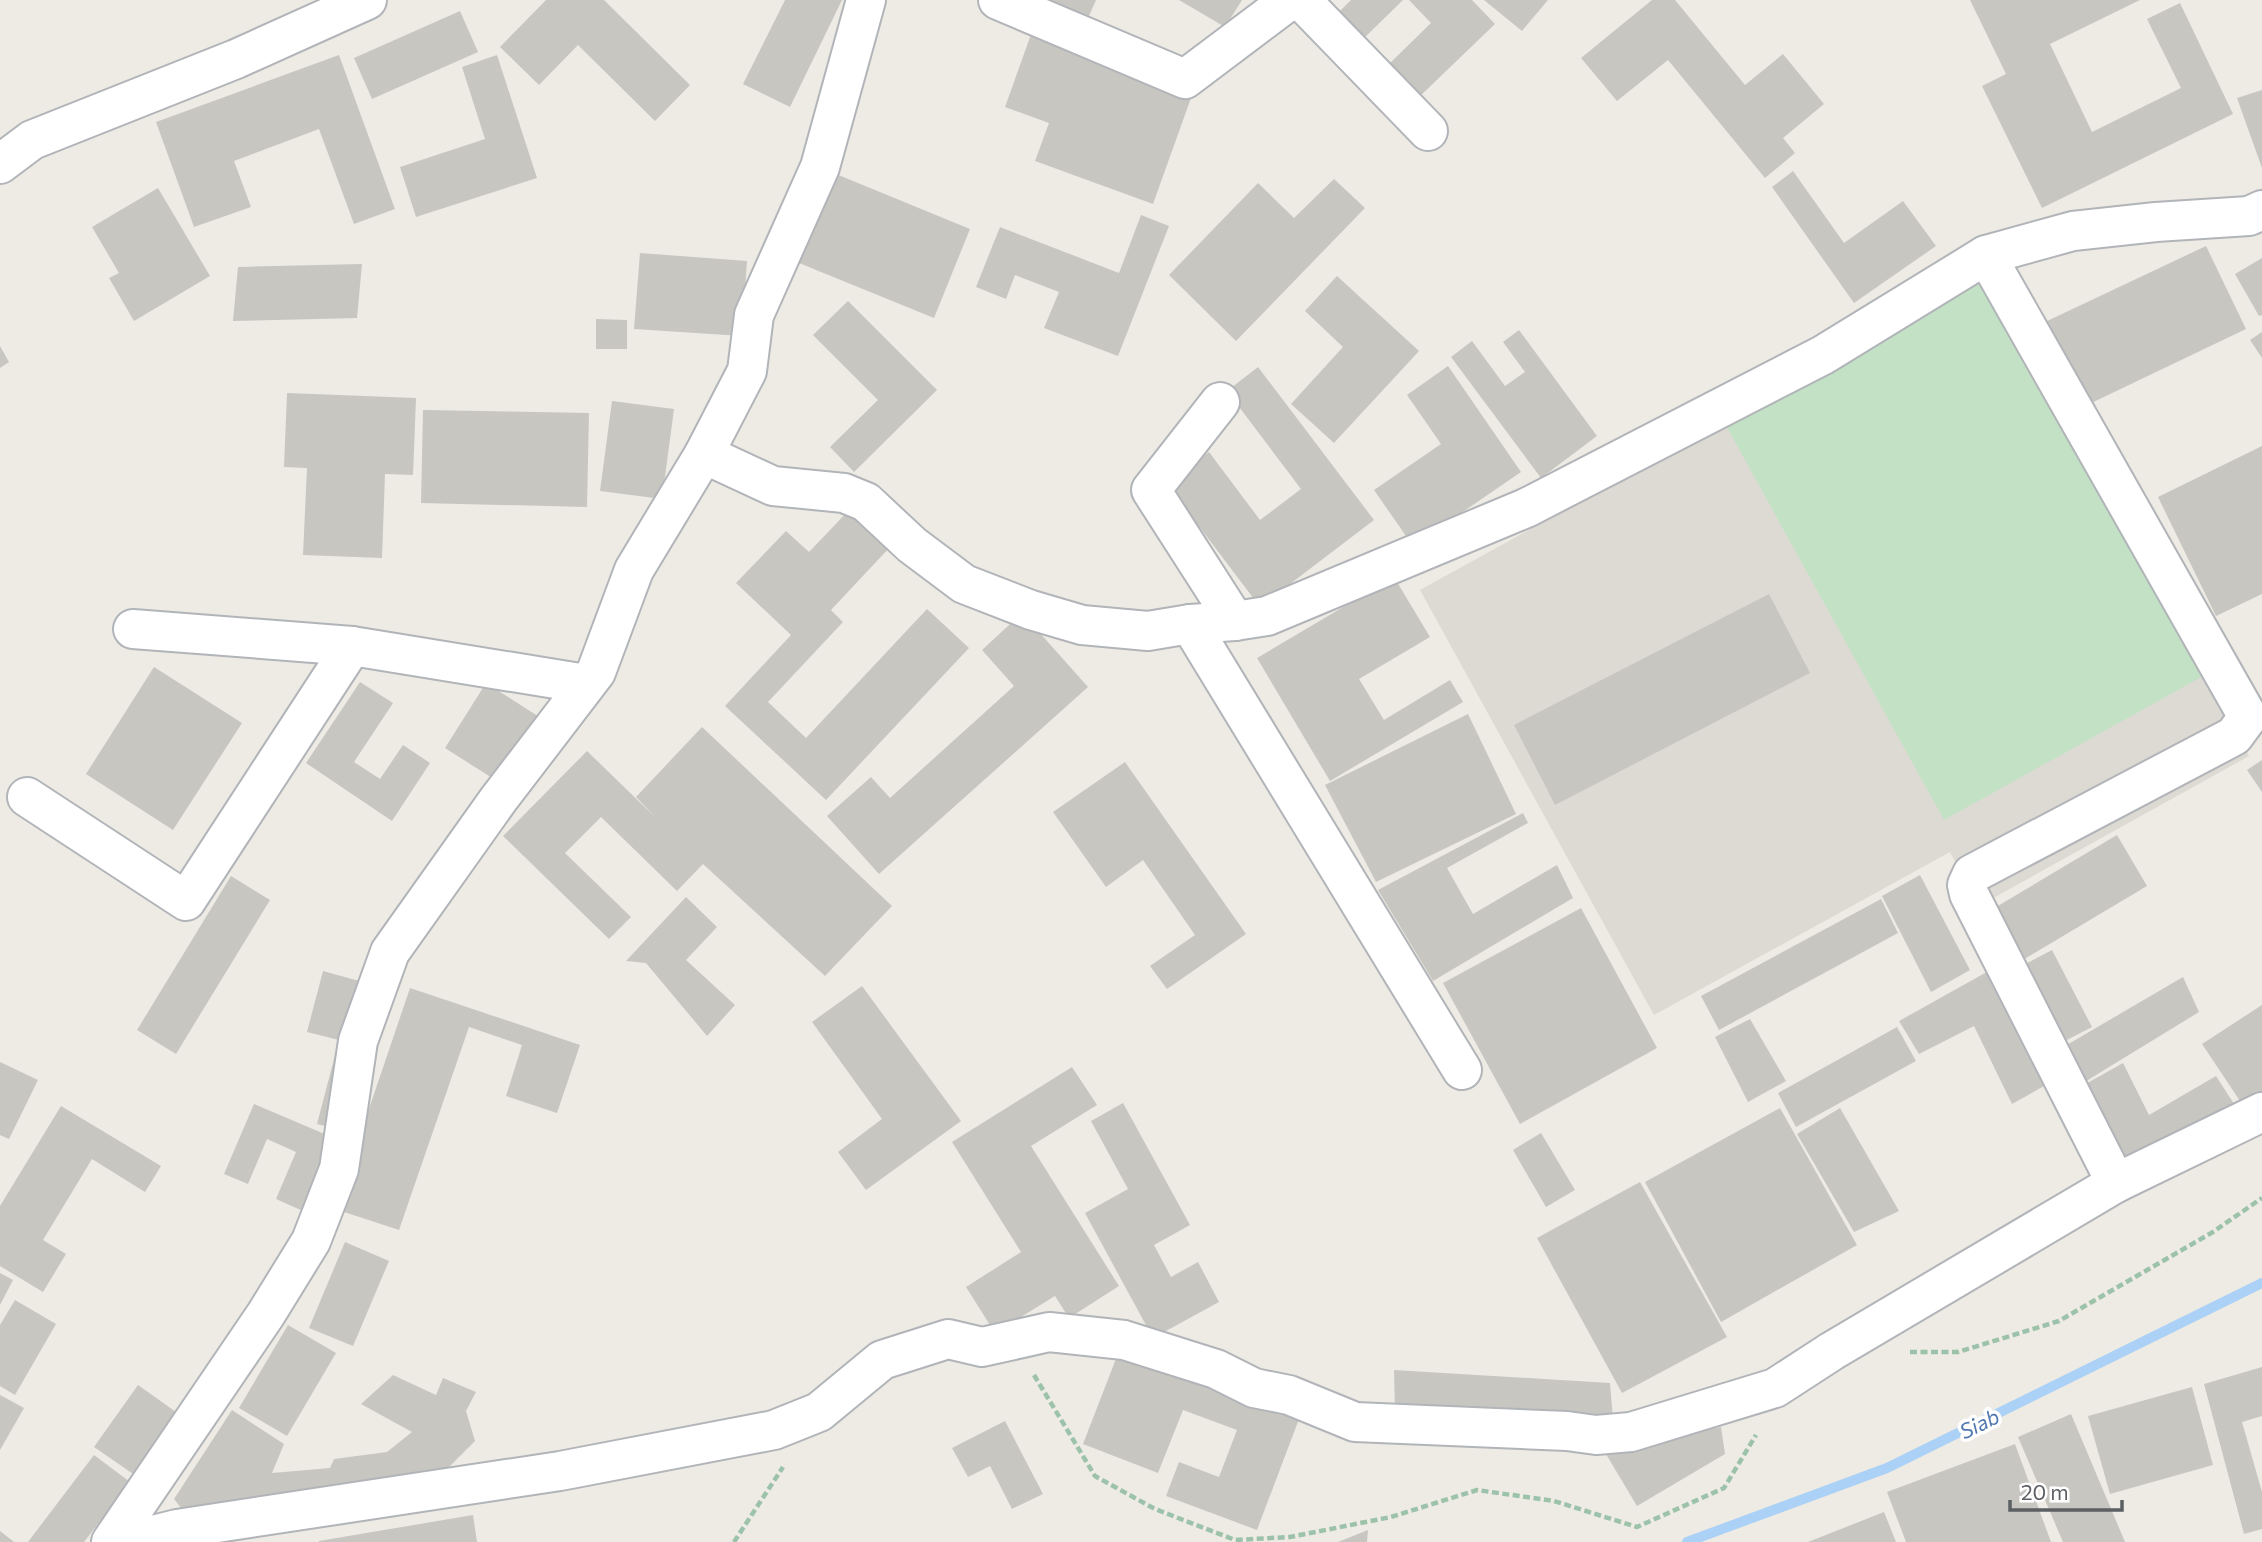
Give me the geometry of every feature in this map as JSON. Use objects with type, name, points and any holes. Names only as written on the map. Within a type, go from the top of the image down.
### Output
[{"type":"street","points":[[0,164],[32,140],[236,59],[367,0]]},
{"type":"street","points":[[111,1542],[266,1314],[311,1241],[338,1169],[358,1041],[390,952],[498,800],[596,672],[634,570],[704,454],[747,371],[754,315],[820,167],[866,0]]},
{"type":"street","points":[[998,0],[1185,79],[1290,0]]},
{"type":"street","points":[[1301,0],[1428,131]]},
{"type":"street","points":[[704,454],[773,485],[844,493],[866,502],[912,545],[964,584],[1031,610],[1082,625],[1148,631],[1190,624],[1236,621],[1267,616],[1525,508],[1823,355],[1986,255],[2073,231],[2249,216],[2262,210]]},
{"type":"street","points":[[1986,255],[2248,717],[2234,736],[1972,874],[1967,885],[1969,894],[2116,1183]]},
{"type":"street","points":[[1220,402],[1151,490],[1236,621]]},
{"type":"street","points":[[1190,624],[1462,1070]]},
{"type":"street","points":[[134,629],[352,646],[586,684]]},
{"type":"street","points":[[27,797],[186,901],[352,646]]},
{"type":"street","points":[[125,1542],[177,1528],[560,1471],[774,1430],[819,1412],[882,1360],[948,1339],[982,1347],[1049,1332],[1124,1340],[1216,1369],[1254,1388],[1289,1395],[1355,1422],[1567,1431],[1595,1435],[1631,1432],[1775,1388],[1832,1351],[2116,1183],[2262,1112]]},
{"type":"path","points":[[1907,1352],[1958,1352],[2059,1321],[2213,1232],[2262,1198]]},
{"type":"path","points":[[982,1347],[1030,1368],[1095,1476],[1155,1510],[1235,1539],[1290,1537],[1378,1520],[1477,1490],[1554,1501],[1637,1527],[1724,1488],[1758,1432]]},
{"type":"path","points":[[734,1542],[783,1466]]},
{"type":"shaded area","points":[[1986,277],[2249,756],[1979,906],[1950,852],[1654,1015],[1420,590]]},
{"type":"green space","points":[[1986,277],[2205,675],[1944,820],[1724,422]]},
{"type":"building","points":[[546,0],[604,0],[690,85],[655,121],[578,45],[539,85],[500,47]]},
{"type":"building","points":[[785,0],[842,0],[790,107],[743,84]]},
{"type":"building","points":[[1030,0],[1096,0],[1086,23]]},
{"type":"building","points":[[1179,0],[1242,0],[1225,27]]},
{"type":"building","points":[[1351,0],[1403,0],[1362,40],[1337,14]]},
{"type":"building","points":[[1409,0],[1472,0],[1495,24],[1417,99],[1385,68],[1431,23]]},
{"type":"building","points":[[1484,0],[1548,0],[1522,31]]},
{"type":"building","points":[[1652,0],[1675,0],[1745,85],[1783,54],[1824,104],[1783,138],[1795,153],[1765,178],[1668,60],[1617,101],[1581,58]]},
{"type":"building","points":[[1970,0],[2140,0],[2050,44],[2092,132],[2181,88],[2147,19],[2180,3],[2233,114],[2042,208],[1982,86],[2006,74]]},
{"type":"building","points":[[460,11],[478,52],[372,99],[354,58]]},
{"type":"building","points":[[1034,26],[1196,84],[1153,204],[1035,161],[1049,123],[1005,107]]},
{"type":"building","points":[[339,55],[395,209],[354,224],[319,129],[234,161],[251,207],[194,227],[156,122]]},
{"type":"building","points":[[497,55],[537,178],[416,217],[400,167],[485,139],[462,67]]},
{"type":"building","points":[[2262,90],[2262,168],[2237,98]]},
{"type":"building","points":[[1793,171],[1844,243],[1903,201],[1936,246],[1854,303],[1772,187]]},
{"type":"building","points":[[836,174],[970,229],[934,318],[799,263]]},
{"type":"building","points":[[1334,179],[1365,208],[1236,341],[1169,275],[1258,183],[1294,218]]},
{"type":"building","points":[[158,188],[210,276],[134,321],[109,278],[119,273],[92,227]]},
{"type":"building","points":[[1141,215],[1169,226],[1118,356],[1044,328],[1059,292],[1015,275],[1006,299],[976,287],[1000,227],[1119,273]]},
{"type":"building","points":[[2206,246],[2246,329],[2085,406],[2045,322]]},
{"type":"building","points":[[640,253],[747,261],[742,336],[634,329]]},
{"type":"building","points":[[2262,258],[2262,315],[2259,316],[2235,274]]},
{"type":"building","points":[[362,264],[357,318],[233,321],[238,267]]},
{"type":"building","points":[[1337,276],[1419,351],[1334,443],[1291,404],[1343,347],[1305,311]]},
{"type":"building","points":[[848,301],[937,390],[854,472],[830,447],[878,400],[813,335]]},
{"type":"building","points":[[596,319],[627,320],[627,349],[596,349]]},
{"type":"building","points":[[1519,330],[1597,436],[1541,478],[1451,357],[1472,341],[1505,386],[1525,372],[1503,342]]},
{"type":"building","points":[[2262,332],[2262,358],[2250,340]]},
{"type":"building","points":[[0,346],[9,362],[0,368]]},
{"type":"building","points":[[1448,366],[1521,472],[1413,546],[1374,490],[1441,444],[1407,395]]},
{"type":"building","points":[[1258,367],[1374,520],[1260,607],[1167,484],[1209,452],[1260,520],[1301,489],[1227,391]]},
{"type":"building","points":[[287,393],[416,398],[413,475],[385,474],[382,558],[303,555],[307,468],[284,467]]},
{"type":"building","points":[[612,401],[674,409],[662,499],[600,491]]},
{"type":"building","points":[[423,410],[589,413],[587,507],[421,503]]},
{"type":"building","points":[[2262,446],[2262,594],[2216,616],[2158,497]]},
{"type":"building","points":[[852,507],[892,545],[831,610],[843,622],[768,702],[806,738],[927,609],[969,648],[826,800],[725,706],[791,635],[736,583],[786,531],[809,552]]},
{"type":"building","points":[[1394,577],[1430,637],[1359,679],[1384,720],[1450,680],[1463,702],[1330,781],[1257,658]]},
{"type":"building","points":[[1769,594],[1810,673],[1555,805],[1514,725]]},
{"type":"building","points":[[1022,613],[1088,687],[879,874],[827,816],[871,777],[890,798],[1014,686],[982,650]]},
{"type":"building","points":[[154,667],[242,723],[173,830],[86,774]]},
{"type":"building","points":[[360,682],[393,703],[354,762],[380,779],[403,745],[430,763],[392,821],[306,763]]},
{"type":"building","points":[[486,683],[541,718],[500,783],[445,748]]},
{"type":"building","points":[[1468,714],[1516,814],[1376,882],[1325,785]]},
{"type":"building","points":[[702,727],[892,906],[825,976],[703,864],[677,891],[601,817],[565,853],[631,917],[609,939],[503,836],[587,751],[656,818],[636,797]]},
{"type":"building","points":[[2262,760],[2262,792],[2247,770]]},
{"type":"building","points":[[1125,762],[1246,934],[1167,989],[1150,966],[1195,935],[1143,860],[1106,887],[1053,812]]},
{"type":"building","points":[[1523,813],[1528,823],[1447,868],[1473,914],[1557,865],[1573,898],[1433,981],[1378,890]]},
{"type":"building","points":[[2117,835],[2147,886],[2016,964],[1986,913]]},
{"type":"building","points":[[1920,875],[1970,970],[1931,992],[1882,896]]},
{"type":"building","points":[[231,876],[270,900],[176,1054],[137,1030]]},
{"type":"building","points":[[686,897],[717,927],[686,960],[735,1005],[707,1036],[646,963],[626,961]]},
{"type":"building","points":[[1881,899],[1898,933],[1719,1030],[1701,996]]},
{"type":"building","points":[[1581,908],[1657,1048],[1520,1124],[1443,983]]},
{"type":"building","points":[[2052,950],[2092,1027],[2057,1045],[2018,968]]},
{"type":"building","points":[[1994,968],[2055,1080],[2012,1104],[1974,1026],[1919,1054],[1899,1021]]},
{"type":"building","points":[[323,971],[370,984],[333,1128],[317,1124],[339,1040],[307,1032]]},
{"type":"building","points":[[2183,977],[2199,1012],[2083,1083],[2065,1046]]},
{"type":"building","points":[[862,986],[961,1121],[866,1190],[838,1152],[882,1119],[812,1022]]},
{"type":"building","points":[[410,988],[580,1045],[557,1113],[506,1096],[522,1045],[469,1027],[399,1230],[335,1209]]},
{"type":"building","points":[[2262,1005],[2262,1091],[2242,1104],[2202,1044]]},
{"type":"building","points":[[1750,1019],[1786,1081],[1748,1102],[1715,1037]]},
{"type":"building","points":[[1897,1027],[1916,1061],[1796,1127],[1778,1093]]},
{"type":"building","points":[[0,1062],[38,1080],[9,1139],[0,1135]]},
{"type":"building","points":[[2123,1063],[2149,1115],[2216,1076],[2236,1107],[2120,1172],[2075,1090]]},
{"type":"building","points":[[1072,1067],[1097,1105],[1031,1146],[1119,1286],[1069,1318],[1055,1296],[995,1333],[966,1287],[1021,1252],[952,1142]]},
{"type":"building","points":[[1123,1103],[1190,1225],[1154,1245],[1171,1277],[1198,1262],[1219,1302],[1153,1338],[1085,1213],[1128,1189],[1091,1121]]},
{"type":"building","points":[[254,1104],[334,1138],[303,1211],[276,1199],[296,1152],[267,1139],[248,1184],[224,1174]]},
{"type":"building","points":[[61,1106],[161,1166],[145,1192],[92,1159],[43,1240],[66,1254],[43,1292],[0,1266],[0,1206]]},
{"type":"building","points":[[1780,1108],[1857,1245],[1721,1322],[1645,1182]]},
{"type":"building","points":[[1840,1108],[1899,1211],[1854,1232],[1797,1134]]},
{"type":"building","points":[[1541,1133],[1575,1190],[1546,1207],[1513,1150]]},
{"type":"building","points":[[1640,1182],[1727,1337],[1622,1393],[1537,1238]]},
{"type":"building","points":[[345,1242],[389,1261],[353,1346],[309,1328]]},
{"type":"building","points":[[0,1273],[13,1280],[0,1305]]},
{"type":"building","points":[[15,1300],[56,1324],[15,1395],[0,1386],[0,1325]]},
{"type":"building","points":[[288,1325],[336,1353],[287,1436],[239,1408]]},
{"type":"building","points":[[1119,1351],[1299,1419],[1257,1530],[1166,1496],[1179,1462],[1219,1477],[1237,1430],[1183,1410],[1158,1473],[1083,1444]]},
{"type":"building","points":[[2262,1367],[2262,1416],[2242,1422],[2262,1492],[2262,1529],[2244,1534],[2204,1384]]},
{"type":"building","points":[[1394,1370],[1610,1383],[1613,1419],[1395,1410]]},
{"type":"building","points":[[393,1375],[436,1395],[443,1378],[476,1392],[466,1411],[475,1441],[429,1487],[190,1519],[174,1499],[232,1410],[284,1444],[272,1473],[330,1468],[334,1459],[387,1452],[412,1432],[361,1404]]},
{"type":"building","points":[[138,1385],[183,1417],[139,1478],[94,1447]]},
{"type":"building","points":[[2192,1387],[2213,1465],[2110,1494],[2088,1416]]},
{"type":"building","points":[[0,1395],[24,1408],[0,1450]]},
{"type":"building","points":[[2071,1414],[2125,1542],[2063,1542],[2018,1437]]},
{"type":"building","points":[[1005,1421],[1043,1494],[1012,1509],[990,1466],[968,1477],[952,1448]]},
{"type":"building","points":[[1721,1427],[1725,1454],[1637,1506],[1603,1449]]},
{"type":"building","points":[[2015,1444],[2051,1542],[1906,1542],[1887,1492]]},
{"type":"building","points":[[94,1455],[130,1482],[84,1542],[28,1542]]},
{"type":"building","points":[[1884,1512],[1896,1542],[1808,1542]]},
{"type":"building","points":[[473,1515],[477,1542],[319,1542],[319,1541]]},
{"type":"building","points":[[1368,1530],[1367,1542],[1338,1542]]},
{"type":"building","points":[[0,1531],[14,1542],[0,1542]]},
{"type":"waterway","name":"Siab","points":[[1687,1542],[1887,1468],[2262,1283]]}]
